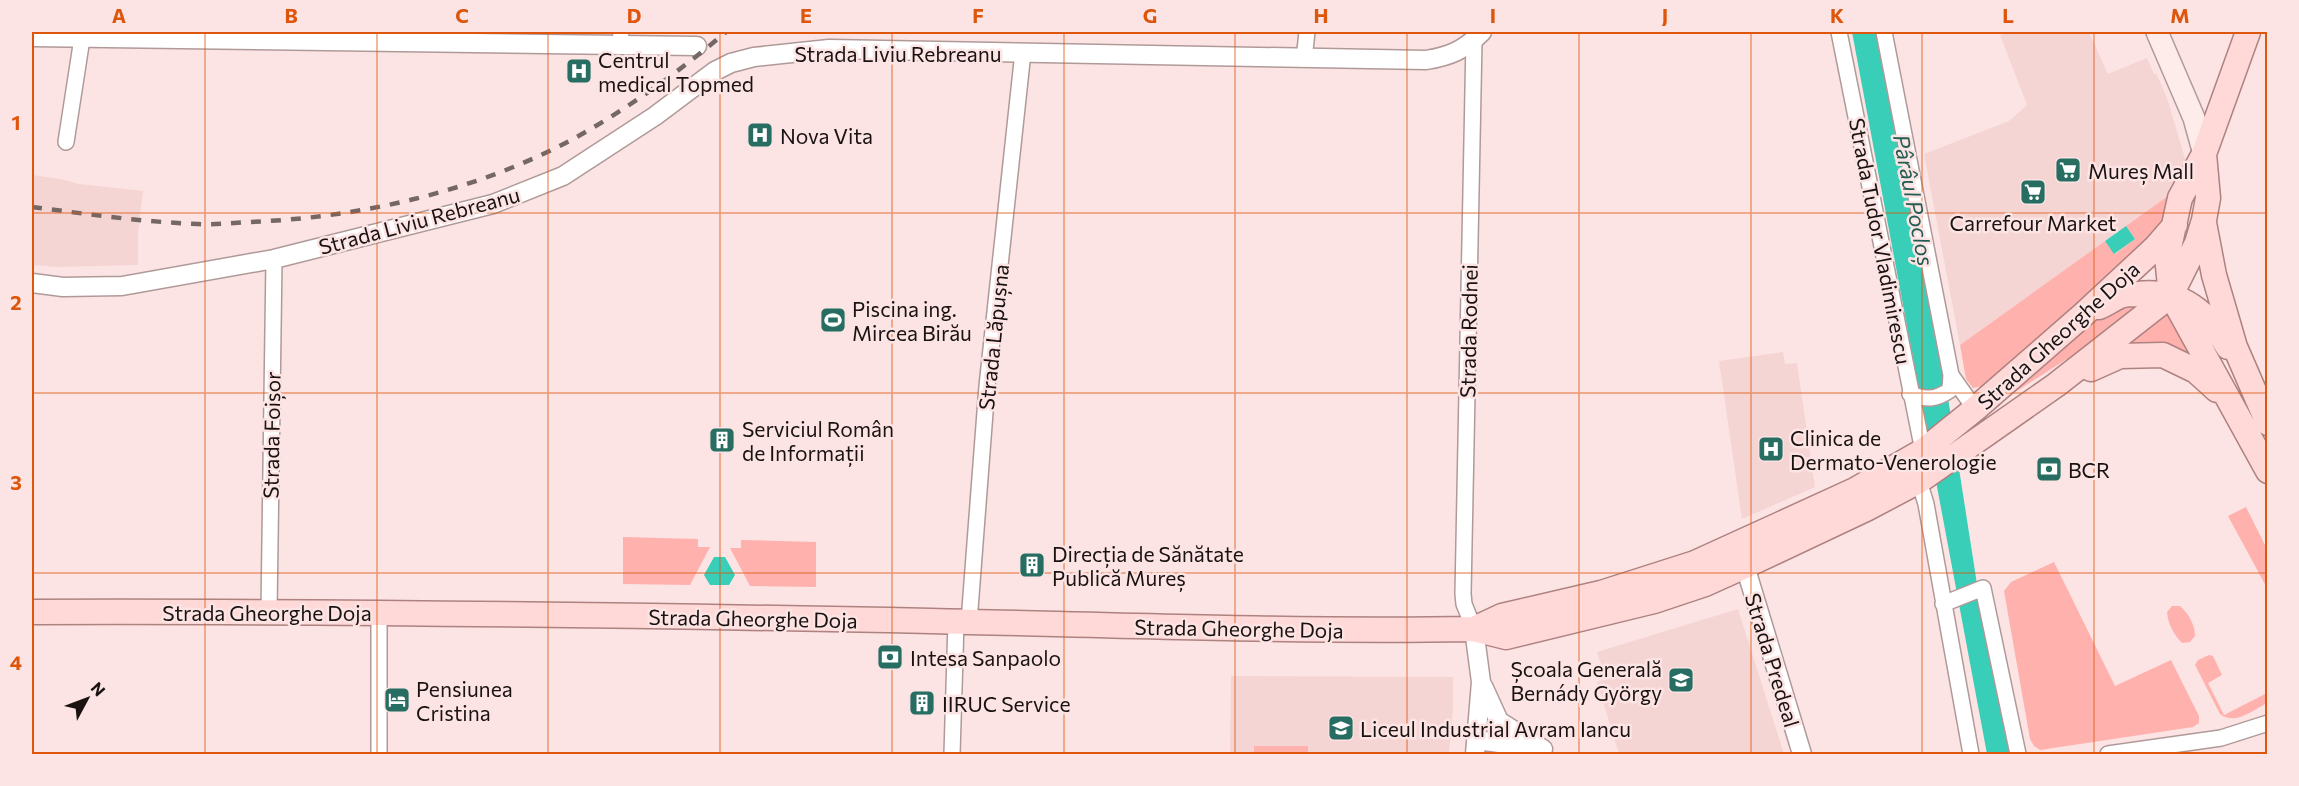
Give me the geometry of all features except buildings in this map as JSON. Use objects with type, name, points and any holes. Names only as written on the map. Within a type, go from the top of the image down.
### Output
[{"type":"main road","points":[[2157,32],[2194,118],[2204,154],[2208,198],[2197,243],[2171,295]]},
{"type":"main road","points":[[2248,32],[2204,154],[2180,198],[2168,257],[2171,295],[2268,471]]},
{"type":"main road","points":[[2204,220],[2208,248],[2223,308],[2244,372]]},
{"type":"main road","name":"Strada Gheorghe Doja","points":[[1474,629],[1502,616],[1613,590],[1695,563],[1855,490],[1923,451],[1975,410],[2085,314],[2175,225]]},
{"type":"main road","points":[[2085,314],[2122,295],[2147,293],[2171,295],[2200,311],[2220,333],[2244,372],[2268,423]]},
{"type":"main road","name":"Strada Gheorghe Doja","points":[[32,612],[269,611],[962,622],[1253,630],[1474,629],[1506,637],[1560,626],[1654,601],[1705,584],[1866,509],[1919,481],[2056,385],[2171,295]]},
{"type":"main road","points":[[2056,385],[2120,356],[2163,355],[2196,371],[2227,400]]},
{"type":"street","points":[[1304,59],[1307,32]]},
{"type":"street","name":"Strada Tudor Vladimirescu","points":[[1839,32],[1923,451]]},
{"type":"street","name":"Strada Tudor Vladimirescu","points":[[1884,32],[1951,375],[1975,410]]},
{"type":"street","points":[[66,142],[83,34]]},
{"type":"street","points":[[32,37],[83,34],[698,39],[715,71]]},
{"type":"street","name":"Strada Liviu Rebreanu","points":[[32,283],[63,287],[122,286],[274,259],[493,204],[562,176],[655,116],[715,71],[731,63],[754,57],[829,49],[1426,60],[1449,57],[1477,34]]},
{"type":"street","name":"Strada Rodnei","points":[[1474,629],[1464,604],[1463,594],[1477,34]]},
{"type":"street","name":"Strada Lăpușna","points":[[952,754],[962,622],[1023,52]]},
{"type":"street","name":"Strada Foișor","points":[[269,611],[274,259]]},
{"type":"street","points":[[1910,394],[1925,399],[1938,398],[1950,390],[1951,375]]},
{"type":"street","points":[[1919,481],[1926,504],[1971,754]]},
{"type":"street","name":"Strada Predeal","points":[[1745,566],[1802,754]]},
{"type":"street","points":[[1943,604],[1983,588],[2018,754]]},
{"type":"street","points":[[379,613],[379,754]]},
{"type":"street","points":[[1474,629],[1481,682],[1476,747],[1549,752]]},
{"type":"street","points":[[1481,682],[1499,721],[1549,752]]},
{"type":"street","points":[[2108,754],[2221,738],[2268,723]]},
{"type":"shaded area","points":[[1852,32],[1878,32],[1943,366],[1979,597],[2011,754],[1987,754]]},
{"type":"shaded area","points":[[2009,32],[2089,32],[2108,74],[2147,58],[2167,98],[2186,162],[2179,188],[1960,345],[1924,154],[2009,121],[2027,105],[2000,35]]},
{"type":"shaded area","points":[[32,175],[79,184],[143,191],[138,232],[138,265],[57,267],[32,265]]},
{"type":"shaded area","points":[[2179,188],[2168,213],[2150,236],[1988,385],[1973,388],[1966,379],[1960,345],[2105,241],[2115,254],[2135,239],[2126,226]]},
{"type":"shaded area","points":[[2126,226],[2135,239],[2114,254],[2105,241]]},
{"type":"shaded area","points":[[2150,300],[2089,345],[2009,396],[2092,320],[2121,303]]},
{"type":"shaded area","points":[[2169,312],[2189,355],[2160,346],[2128,345]]},
{"type":"shaded area","name":"Clinica de Dermato-Venerologie","points":[[1783,352],[1785,364],[1797,363],[1815,487],[1742,519],[1719,361]]},
{"type":"shaded area","points":[[2246,507],[2267,549],[2267,588],[2228,516]]},
{"type":"shaded area","points":[[623,537],[698,539],[698,547],[710,547],[690,585],[623,584]]},
{"type":"shaded area","points":[[741,540],[816,542],[816,587],[750,586],[730,548],[741,548]]},
{"type":"shaded area","points":[[714,557],[725,557],[735,575],[729,585],[710,585],[704,575]]},
{"type":"shaded area","points":[[2054,562],[2115,686],[2171,660],[2199,716],[2199,723],[2193,727],[2040,750],[2034,746],[2030,739],[2004,591],[2011,582]]},
{"type":"shaded area","points":[[2172,606],[2180,606],[2191,620],[2195,636],[2190,642],[2182,643],[2172,629],[2167,612]]},
{"type":"shaded area","name":"Școala Generală Bernády György","points":[[1738,609],[1784,754],[1619,754],[1597,682],[1606,679],[1597,652]]},
{"type":"shaded area","points":[[2209,655],[2213,656],[2222,675],[2208,683],[2224,715],[2267,693],[2267,703],[2238,718],[2226,717],[2220,714],[2195,665],[2198,660]]},
{"type":"shaded area","name":"Liceul Industrial Avram Iancu","points":[[1231,676],[1453,677],[1449,754],[1230,754]]},
{"type":"shaded area","points":[[1254,746],[1308,746],[1308,754],[1254,754]]},
{"type":"railway","points":[[32,207],[135,220],[211,224],[334,214],[420,198],[504,171],[582,134],[656,86],[726,32]]},
{"type":"place","name":"Centrul medical Topmed","points":[[579,71]]},
{"type":"place","name":"Nova Vita","points":[[760,135]]},
{"type":"place","name":"Mureș Mall","points":[[2068,170]]},
{"type":"place","name":"Carrefour Market","points":[[2033,192]]},
{"type":"place","name":"Piscina ing. Mircea Birău","points":[[833,320]]},
{"type":"place","name":"Serviciul Român de Informații","points":[[722,440]]},
{"type":"place","name":"Clinica de Dermato-Venerologie","points":[[1771,449]]},
{"type":"place","name":"BCR","points":[[2049,469]]},
{"type":"place","name":"Direcția de Sănătate Publică Mureș","points":[[1032,565]]},
{"type":"place","name":"Intesa Sanpaolo","points":[[890,657]]},
{"type":"place","name":"Școala Generală Bernády György","points":[[1681,680]]},
{"type":"place","name":"Pensiunea Cristina","points":[[397,700]]},
{"type":"place","name":"IIRUC Service","points":[[922,703]]},
{"type":"place","name":"Liceul Industrial Avram Iancu","points":[[1341,728]]},
{"type":"water label","name":"Pârâul Pocloș","points":[[1914,200]]}]
